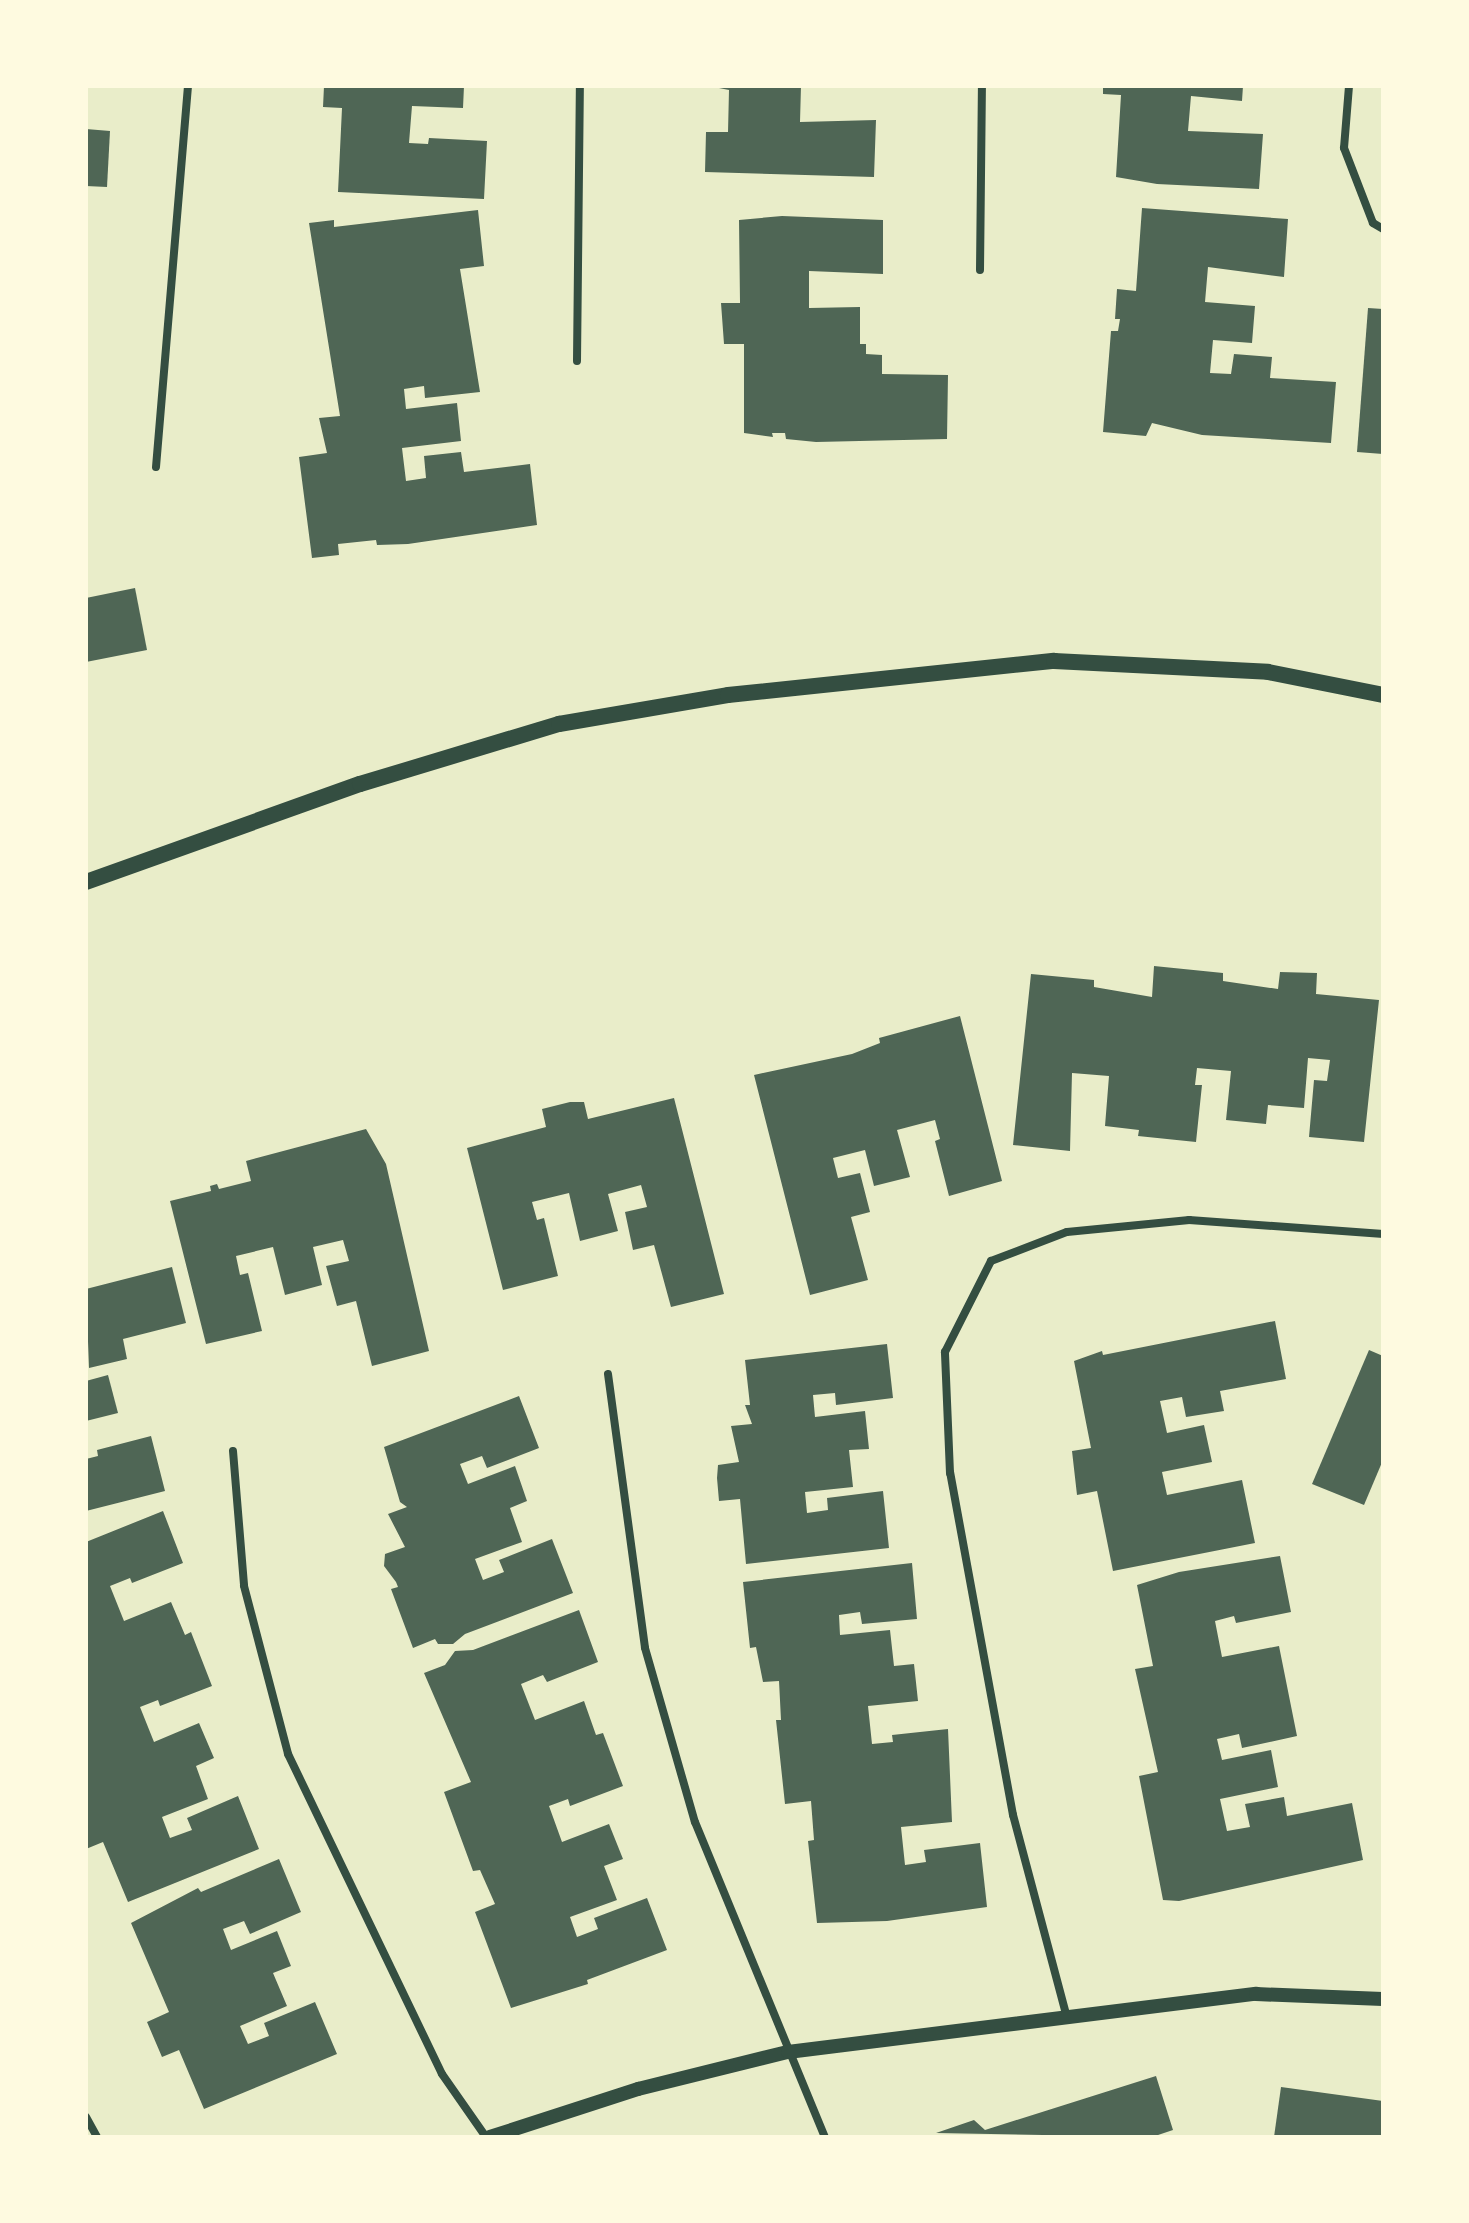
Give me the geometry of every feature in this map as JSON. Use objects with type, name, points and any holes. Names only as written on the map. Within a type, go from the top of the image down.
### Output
[{"type":"main road","points":[[86,882],[360,784],[559,724],[728,695],[1054,661],[1268,672],[1383,695]]},
{"type":"street","points":[[156,467],[188,86]]},
{"type":"street","points":[[577,361],[580,86]]},
{"type":"street","points":[[980,270],[982,86]]},
{"type":"street","points":[[1349,86],[1344,148],[1373,223],[1383,229]]},
{"type":"street","points":[[1066,2014],[1013,1815],[950,1473],[945,1352],[991,1261],[1067,1232],[1189,1220],[1383,1234]]},
{"type":"street","points":[[608,1374],[645,1648],[695,1822],[825,2137]]},
{"type":"street","points":[[233,1451],[244,1586],[288,1754],[442,2074],[488,2137],[638,2089],[788,2052],[1066,2014],[1256,1994],[1383,1999]]},
{"type":"street","points":[[86,2117],[97,2137]]},
{"type":"building","points":[[324,86],[464,86],[463,108],[412,106],[409,143],[428,144],[429,138],[487,141],[484,199],[338,192],[342,108],[323,107]]},
{"type":"building","points":[[709,86],[801,86],[800,122],[876,120],[874,177],[705,172],[706,132],[728,132],[729,90]]},
{"type":"building","points":[[1103,86],[1243,86],[1242,101],[1191,96],[1188,131],[1263,134],[1259,189],[1157,184],[1116,177],[1121,95],[1103,94]]},
{"type":"building","points":[[86,129],[110,131],[107,187],[86,186]]},
{"type":"building","points":[[1142,208],[1288,219],[1284,277],[1208,267],[1205,302],[1255,306],[1252,343],[1213,340],[1210,373],[1231,374],[1234,354],[1272,357],[1270,378],[1336,382],[1331,443],[1202,435],[1152,423],[1146,436],[1103,432],[1111,331],[1118,331],[1120,319],[1115,319],[1117,289],[1136,291]]},
{"type":"building","points":[[478,210],[484,266],[460,269],[480,392],[425,398],[424,386],[404,389],[406,409],[457,403],[461,441],[402,448],[406,481],[426,478],[424,456],[461,452],[464,472],[530,464],[537,525],[408,544],[377,545],[376,540],[338,544],[339,555],[312,558],[299,457],[327,453],[319,418],[340,416],[309,223],[334,220],[334,227]]},
{"type":"building","points":[[782,216],[883,220],[883,274],[809,271],[809,308],[860,307],[860,344],[866,344],[866,354],[882,355],[882,374],[948,375],[947,439],[816,442],[786,439],[785,433],[772,433],[773,437],[744,433],[744,344],[724,344],[721,303],[740,303],[739,220]]},
{"type":"building","points":[[1368,308],[1383,309],[1383,454],[1357,452]]},
{"type":"building","points":[[135,588],[147,650],[86,662],[86,598]]},
{"type":"building","points":[[1154,966],[1223,973],[1223,981],[1278,989],[1280,972],[1317,973],[1316,994],[1379,1000],[1364,1142],[1309,1137],[1314,1080],[1327,1081],[1330,1060],[1308,1058],[1304,1108],[1268,1105],[1266,1124],[1226,1120],[1231,1071],[1197,1068],[1195,1085],[1202,1085],[1196,1142],[1138,1136],[1139,1130],[1105,1126],[1109,1076],[1072,1073],[1070,1151],[1013,1145],[1031,974],[1094,980],[1094,987],[1152,997]]},
{"type":"building","points":[[960,1016],[1002,1181],[949,1196],[935,1141],[940,1139],[935,1120],[897,1130],[910,1177],[874,1186],[865,1150],[833,1158],[838,1178],[860,1173],[870,1212],[851,1217],[868,1280],[810,1295],[754,1075],[852,1054],[880,1043],[879,1038]]},
{"type":"building","points":[[674,1098],[724,1294],[671,1307],[654,1245],[633,1250],[625,1212],[647,1207],[641,1185],[608,1194],[618,1231],[580,1241],[569,1193],[532,1202],[537,1220],[544,1218],[558,1276],[503,1290],[467,1148],[546,1127],[542,1109],[570,1102],[584,1102],[588,1119]]},
{"type":"building","points":[[366,1129],[386,1164],[429,1351],[372,1366],[356,1301],[337,1306],[326,1266],[349,1261],[343,1240],[313,1247],[322,1285],[285,1295],[273,1247],[236,1256],[240,1275],[248,1273],[262,1331],[206,1344],[170,1201],[211,1191],[210,1186],[217,1184],[219,1189],[251,1181],[246,1161]]},
{"type":"building","points":[[172,1267],[186,1323],[123,1339],[127,1359],[89,1368],[86,1289]]},
{"type":"building","points":[[1275,1321],[1286,1379],[1220,1391],[1224,1411],[1186,1417],[1182,1397],[1160,1401],[1167,1433],[1204,1425],[1212,1462],[1162,1472],[1167,1495],[1242,1480],[1255,1543],[1113,1571],[1097,1491],[1077,1495],[1072,1451],[1091,1448],[1074,1361],[1102,1351],[1103,1355]]},
{"type":"building","points":[[887,1344],[893,1398],[836,1405],[835,1393],[813,1395],[815,1417],[865,1411],[869,1449],[849,1450],[853,1487],[805,1492],[807,1513],[828,1510],[827,1498],[883,1491],[889,1548],[746,1564],[740,1499],[719,1501],[717,1478],[718,1465],[739,1462],[731,1426],[752,1424],[745,1405],[750,1405],[745,1360]]},
{"type":"building","points":[[1369,1350],[1383,1356],[1383,1460],[1364,1505],[1312,1484]]},
{"type":"building","points":[[108,1375],[118,1413],[86,1421],[86,1381]]},
{"type":"building","points":[[519,1396],[539,1448],[487,1468],[482,1456],[460,1464],[468,1484],[515,1466],[527,1501],[510,1508],[522,1542],[475,1559],[483,1580],[504,1572],[499,1560],[552,1539],[573,1593],[465,1634],[453,1644],[438,1644],[435,1639],[413,1648],[391,1589],[398,1587],[384,1566],[385,1554],[405,1547],[388,1514],[407,1507],[400,1502],[384,1447]]},
{"type":"building","points":[[151,1436],[165,1491],[86,1511],[86,1459],[98,1456],[97,1450]]},
{"type":"building","points":[[163,1511],[183,1563],[132,1583],[130,1578],[110,1586],[124,1621],[171,1602],[185,1635],[191,1632],[212,1686],[160,1706],[158,1700],[140,1707],[154,1742],[199,1723],[214,1758],[196,1766],[208,1799],[162,1817],[170,1838],[192,1830],[187,1818],[238,1796],[259,1849],[128,1902],[103,1842],[86,1849],[86,1542]]},
{"type":"building","points":[[1280,1556],[1291,1612],[1236,1623],[1234,1616],[1215,1621],[1222,1657],[1279,1646],[1297,1736],[1242,1748],[1239,1734],[1217,1739],[1222,1760],[1271,1750],[1278,1787],[1220,1799],[1227,1831],[1250,1827],[1245,1804],[1284,1797],[1287,1816],[1352,1803],[1363,1860],[1179,1901],[1163,1900],[1139,1776],[1158,1772],[1135,1669],[1153,1666],[1137,1585],[1179,1572]]},
{"type":"building","points":[[912,1563],[917,1619],[862,1624],[860,1612],[839,1615],[840,1635],[890,1630],[894,1666],[914,1664],[918,1701],[868,1706],[872,1744],[893,1742],[892,1735],[948,1729],[952,1822],[901,1827],[905,1865],[926,1862],[924,1850],[980,1843],[987,1907],[887,1921],[817,1923],[808,1841],[814,1840],[811,1801],[785,1804],[776,1720],[781,1720],[779,1681],[763,1682],[756,1647],[750,1648],[743,1582]]},
{"type":"building","points":[[579,1610],[598,1662],[547,1682],[543,1675],[521,1684],[535,1720],[584,1701],[596,1735],[603,1733],[623,1786],[570,1806],[568,1799],[549,1806],[562,1842],[609,1824],[623,1859],[604,1866],[617,1900],[570,1917],[577,1937],[598,1929],[594,1918],[647,1898],[667,1950],[587,1980],[588,1984],[511,2008],[475,1912],[495,1904],[480,1870],[473,1871],[444,1792],[471,1782],[424,1673],[445,1665],[455,1651],[473,1650]]},
{"type":"building","points":[[279,1859],[301,1912],[250,1934],[244,1921],[223,1929],[231,1950],[277,1931],[291,1966],[273,1973],[287,2006],[240,2026],[248,2044],[269,2036],[264,2023],[315,2002],[337,2054],[204,2109],[179,2050],[162,2057],[147,2022],[169,2012],[131,1923],[198,1888],[201,1892]]},
{"type":"building","points":[[1156,2076],[1173,2130],[1152,2137],[936,2133],[974,2120],[985,2130]]},
{"type":"building","points":[[1281,2087],[1383,2101],[1383,2137],[1274,2137]]}]
